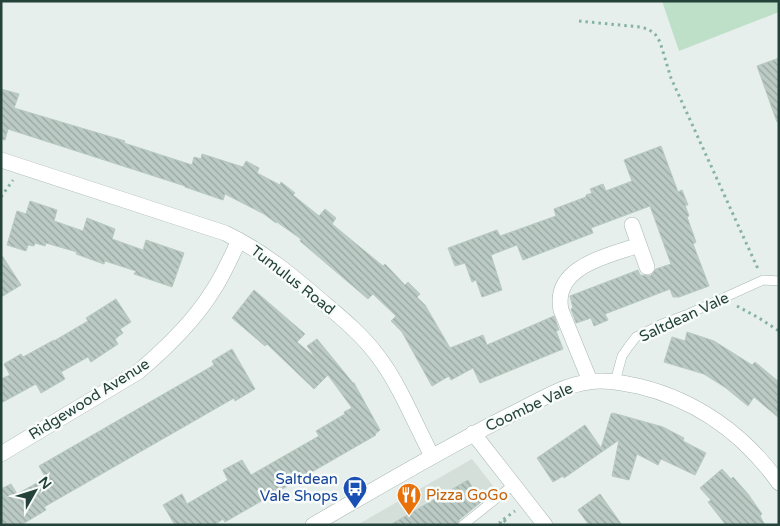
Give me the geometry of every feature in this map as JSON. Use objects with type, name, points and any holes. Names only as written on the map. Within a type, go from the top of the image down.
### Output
[{"type":"street","name":"Tumulus Road","points":[[3,165],[156,210],[225,233],[270,259],[352,326],[377,355],[388,371],[432,456]]},
{"type":"street","points":[[632,225],[647,267]]},
{"type":"street","name":"Ridgewood Avenue","points":[[1,454],[138,372],[155,358],[212,292],[239,240]]},
{"type":"street","points":[[590,381],[561,310],[560,298],[562,287],[568,277],[578,269],[639,245]]},
{"type":"street","name":"Coombe Vale","points":[[432,456],[565,388],[590,381],[615,382],[645,388],[674,398],[708,414],[731,430],[748,446],[779,483]]},
{"type":"street","points":[[473,434],[545,525]]},
{"type":"street","points":[[314,524],[432,456]]},
{"type":"lane","name":"Saltdean Vale","points":[[615,382],[622,356],[636,337],[763,280],[779,281]]},
{"type":"lane","points":[[464,525],[513,485]]},
{"type":"path","points":[[579,21],[640,26],[655,34],[660,42],[671,78],[763,280]]},
{"type":"path","points":[[1,197],[9,184],[18,178]]},
{"type":"path","points":[[723,299],[779,331]]},
{"type":"path","points":[[501,524],[500,522],[515,511],[521,518]]},
{"type":"path","points":[[504,520],[508,525]]},
{"type":"shaded area","points":[[472,459],[497,491],[484,503],[482,502],[467,510],[468,514],[448,525],[357,525]]},
{"type":"green space","points":[[662,1],[779,1],[779,12],[679,51]]},
{"type":"building","points":[[779,58],[779,121],[777,122],[757,66]]},
{"type":"building","points":[[1,89],[19,94],[14,108],[125,141],[124,143],[192,165],[194,157],[201,159],[202,154],[243,167],[246,161],[259,168],[257,173],[280,185],[281,182],[295,193],[293,195],[319,216],[325,209],[336,218],[332,224],[383,266],[385,264],[405,285],[408,282],[420,294],[417,297],[425,305],[450,348],[483,335],[487,345],[554,316],[559,330],[556,331],[563,349],[480,383],[473,368],[451,380],[449,376],[432,386],[402,332],[391,321],[396,316],[373,294],[368,299],[300,241],[301,239],[277,222],[225,194],[223,200],[8,129],[5,140],[1,139]]},
{"type":"building","points":[[661,146],[678,192],[682,190],[688,205],[685,205],[689,216],[687,217],[696,242],[693,244],[709,286],[679,297],[673,297],[670,289],[605,314],[608,320],[594,326],[591,318],[576,323],[571,309],[573,308],[570,296],[638,270],[640,275],[650,276],[656,269],[671,264],[650,206],[591,228],[593,233],[523,260],[517,245],[491,255],[502,290],[482,297],[476,280],[472,282],[465,263],[455,266],[448,248],[497,230],[500,236],[556,216],[554,209],[586,197],[586,195],[592,193],[590,189],[603,184],[606,191],[632,181],[624,160]]},
{"type":"building","points":[[30,201],[57,210],[54,221],[83,231],[87,218],[115,229],[112,239],[143,250],[146,240],[184,253],[172,287],[134,274],[136,271],[105,261],[104,264],[76,254],[77,252],[46,243],[45,246],[35,243],[34,246],[28,245],[26,251],[7,245],[17,211],[26,214]]},
{"type":"building","points":[[1,254],[21,285],[1,297]]},
{"type":"building","points":[[254,290],[305,334],[297,342],[316,358],[307,346],[317,339],[354,383],[380,430],[376,435],[225,522],[223,519],[214,525],[175,525],[163,505],[182,494],[187,504],[228,480],[223,470],[242,460],[251,475],[319,436],[316,431],[352,408],[328,375],[314,389],[267,344],[265,346],[232,318]]},
{"type":"building","points":[[116,299],[131,322],[120,329],[123,333],[115,339],[118,344],[91,362],[88,357],[61,372],[65,379],[41,393],[36,384],[1,403],[1,379],[10,375],[4,364],[21,354],[23,357],[54,341],[88,321],[86,318]]},
{"type":"building","points":[[687,332],[714,341],[752,365],[755,362],[779,382],[779,418],[754,397],[748,406],[726,388],[704,374],[664,362],[672,337],[685,341]]},
{"type":"building","points":[[232,349],[255,389],[235,401],[234,398],[44,507],[46,510],[21,525],[1,525],[1,489],[11,484],[17,494],[46,478],[39,466],[214,365],[212,361]]},
{"type":"building","points":[[611,414],[663,427],[684,438],[683,441],[706,453],[695,475],[661,459],[658,465],[637,454],[629,480],[612,476],[619,440],[564,478],[563,476],[553,482],[537,458],[585,425],[601,448]]},
{"type":"building","points":[[722,469],[731,479],[733,477],[748,494],[762,514],[760,516],[765,525],[726,525],[708,502],[711,500],[700,488]]},
{"type":"building","points":[[468,480],[481,502],[459,520],[457,525],[390,525]]},
{"type":"building","points":[[600,494],[622,525],[589,525],[578,510]]},
{"type":"place","name":"Saltdean Vale Shops","points":[[355,509]]},
{"type":"place","name":"Pizza GoGo","points":[[409,516]]}]
